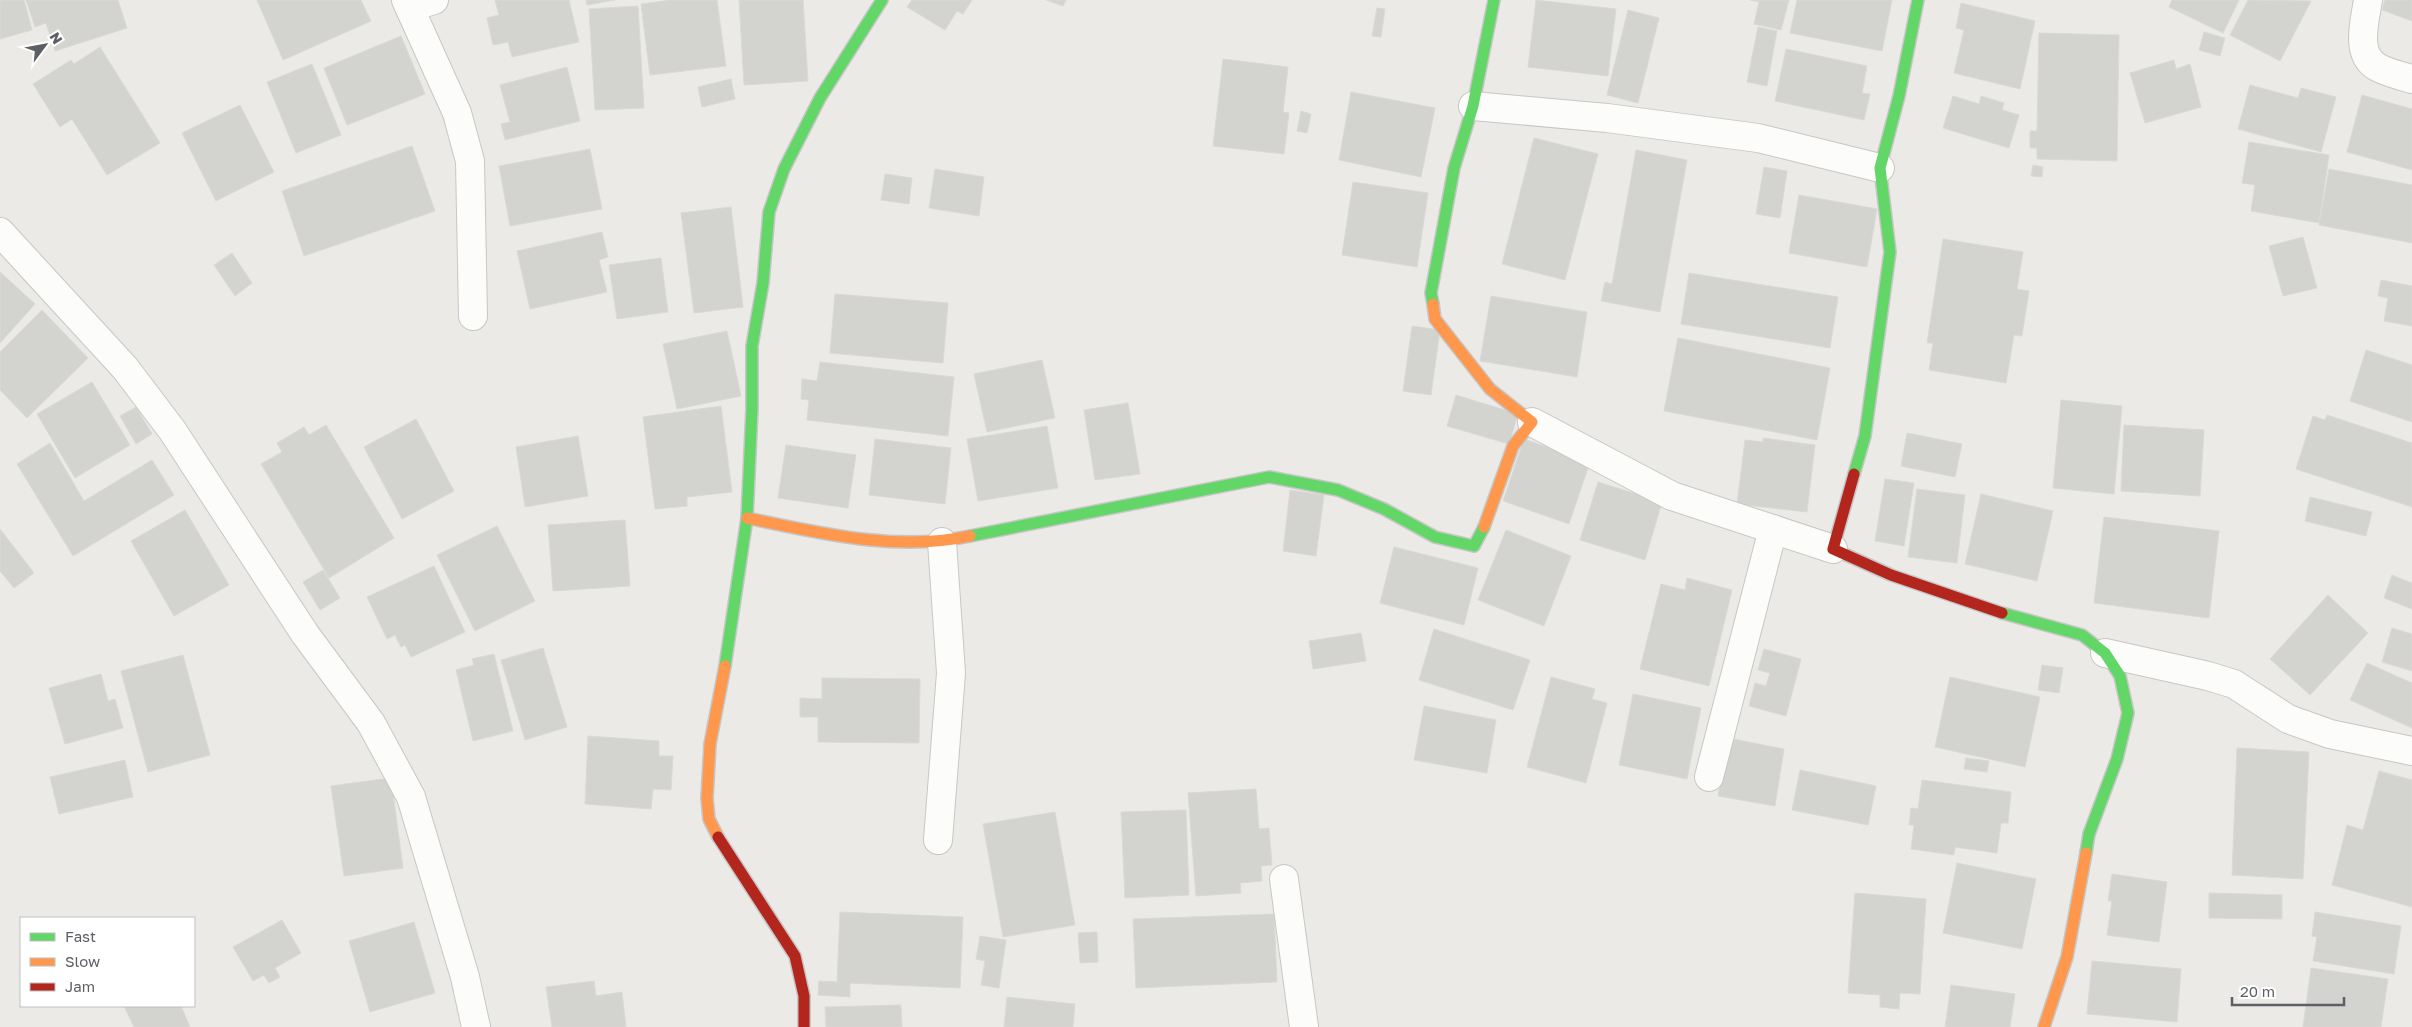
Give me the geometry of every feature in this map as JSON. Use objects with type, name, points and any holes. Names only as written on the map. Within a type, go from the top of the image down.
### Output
[{"type":"street","points":[[804,1027],[804,996],[795,956],[720,840],[709,819],[707,798],[710,744],[732,627],[747,518],[752,409],[752,346],[763,283],[769,212],[784,169],[820,98],[882,0]]},
{"type":"street","points":[[1494,0],[1473,106],[1454,168],[1430,293],[1436,319],[1490,389],[1532,422],[1672,496],[1832,549],[1891,575],[2021,619],[2082,635],[2105,653],[2120,676],[2128,713],[2116,759],[2089,834],[2067,957],[2044,1027]]},
{"type":"street","points":[[1832,549],[1865,436],[1890,252],[1880,168],[1899,96],[1918,0]]},
{"type":"street","points":[[2368,0],[2363,46],[2368,59],[2378,68],[2412,79]]},
{"type":"street","points":[[417,2],[457,113],[470,161],[473,316]]},
{"type":"street","points":[[1473,106],[1608,118],[1758,138],[1880,168]]},
{"type":"street","points":[[0,232],[125,368],[172,430],[306,634],[371,723],[411,797],[465,977],[476,1027]]},
{"type":"street","points":[[747,518],[842,538],[942,542],[1269,477],[1338,490],[1384,509],[1434,537],[1474,546],[1482,533],[1512,446],[1532,422]]},
{"type":"street","points":[[1709,777],[1773,529]]},
{"type":"street","points":[[938,840],[951,673],[942,542]]},
{"type":"street","points":[[2105,653],[2225,681],[2234,684],[2288,719],[2330,734],[2412,751]]},
{"type":"street","points":[[1284,879],[1304,1027]]},
{"type":"building","points":[[0,0],[24,0],[32,30],[0,39]]},
{"type":"building","points":[[26,0],[118,0],[127,28],[55,51],[46,23],[35,27]]},
{"type":"building","points":[[257,0],[361,0],[371,21],[283,60]]},
{"type":"building","points":[[495,0],[569,0],[579,42],[512,57],[508,42],[493,45],[487,18],[499,15]]},
{"type":"building","points":[[586,0],[615,0],[587,5]]},
{"type":"building","points":[[671,0],[717,0],[726,66],[650,75],[641,4]]},
{"type":"building","points":[[739,0],[803,0],[808,81],[744,85]]},
{"type":"building","points":[[912,0],[972,0],[963,14],[957,11],[945,30],[907,7]]},
{"type":"building","points":[[1046,0],[1066,0],[1063,6]]},
{"type":"building","points":[[1536,0],[1616,9],[1608,76],[1528,67]]},
{"type":"building","points":[[1750,0],[1789,0],[1781,30],[1754,24],[1759,2]]},
{"type":"building","points":[[1797,0],[1892,0],[1882,51],[1790,33]]},
{"type":"building","points":[[2172,0],[2239,0],[2223,33],[2169,7]]},
{"type":"building","points":[[2248,0],[2311,1],[2280,61],[2230,35]]},
{"type":"building","points":[[2385,0],[2412,0],[2412,21],[2382,10]]},
{"type":"building","points":[[1961,3],[2035,21],[2020,89],[1954,73],[1964,30],[1956,28]]},
{"type":"building","points":[[638,6],[644,108],[595,110],[589,9]]},
{"type":"building","points":[[1377,8],[1385,9],[1381,37],[1372,36]]},
{"type":"building","points":[[1628,10],[1659,18],[1638,103],[1607,95]]},
{"type":"building","points":[[1758,27],[1777,31],[1767,86],[1747,82]]},
{"type":"building","points":[[2204,32],[2225,38],[2220,56],[2199,50]]},
{"type":"building","points":[[2039,33],[2119,35],[2117,161],[2037,159],[2037,148],[2030,148],[2030,131],[2037,131]]},
{"type":"building","points":[[401,36],[425,94],[347,125],[324,68]]},
{"type":"building","points":[[100,47],[160,143],[107,175],[72,119],[60,127],[33,84],[71,60],[74,64]]},
{"type":"building","points":[[1786,49],[1867,66],[1862,93],[1870,94],[1864,120],[1775,101]]},
{"type":"building","points":[[1223,59],[1288,67],[1283,112],[1289,113],[1284,154],[1213,146]]},
{"type":"building","points":[[2174,60],[2176,69],[2190,64],[2201,107],[2145,123],[2130,73]]},
{"type":"building","points":[[312,64],[341,135],[296,153],[267,82]]},
{"type":"building","points":[[567,67],[580,121],[505,140],[501,124],[510,122],[500,85]]},
{"type":"building","points":[[731,79],[735,99],[702,107],[698,87]]},
{"type":"building","points":[[2250,85],[2298,98],[2301,88],[2336,97],[2321,152],[2238,129]]},
{"type":"building","points":[[1351,92],[1435,108],[1421,177],[1339,160]]},
{"type":"building","points":[[2362,95],[2412,109],[2412,170],[2347,152]]},
{"type":"building","points":[[1953,96],[1979,104],[1981,96],[2004,103],[2002,110],[2019,115],[2009,148],[1943,128]]},
{"type":"building","points":[[240,105],[274,172],[216,201],[182,133]]},
{"type":"building","points":[[1301,111],[1311,114],[1307,133],[1297,131]]},
{"type":"building","points":[[1534,138],[1598,154],[1565,280],[1502,264]]},
{"type":"building","points":[[2249,142],[2329,155],[2319,223],[2251,211],[2255,185],[2242,183]]},
{"type":"building","points":[[412,146],[435,211],[304,256],[282,191]]},
{"type":"building","points":[[590,149],[602,209],[510,226],[499,166]]},
{"type":"building","points":[[1636,150],[1687,160],[1660,312],[1601,301],[1605,282],[1612,284]]},
{"type":"building","points":[[2033,165],[2043,167],[2042,177],[2031,176]]},
{"type":"building","points":[[1764,167],[1787,171],[1780,218],[1756,214]]},
{"type":"building","points":[[935,169],[984,177],[979,216],[929,208]]},
{"type":"building","points":[[2329,169],[2412,185],[2412,243],[2319,225]]},
{"type":"building","points":[[885,174],[912,178],[909,204],[881,200]]},
{"type":"building","points":[[1353,182],[1428,193],[1417,267],[1342,255]]},
{"type":"building","points":[[1799,195],[1877,209],[1867,267],[1789,253]]},
{"type":"building","points":[[731,207],[743,307],[694,313],[681,213]]},
{"type":"building","points":[[602,232],[608,257],[599,260],[607,292],[530,309],[517,251]]},
{"type":"building","points":[[2303,237],[2317,288],[2283,296],[2269,246]]},
{"type":"building","points":[[1943,239],[2023,252],[2017,289],[2029,291],[2022,336],[2014,335],[2006,383],[1929,370],[1933,343],[1927,343]]},
{"type":"building","points":[[232,253],[252,283],[235,296],[214,265]]},
{"type":"building","points":[[661,258],[668,312],[617,319],[609,265]]},
{"type":"building","points":[[0,272],[35,304],[0,343]]},
{"type":"building","points":[[1689,273],[1838,297],[1830,348],[1681,324]]},
{"type":"building","points":[[2381,280],[2412,286],[2412,326],[2384,321],[2388,298],[2378,296]]},
{"type":"building","points":[[835,294],[948,303],[943,363],[830,353]]},
{"type":"building","points":[[1491,296],[1587,312],[1577,377],[1480,361]]},
{"type":"building","points":[[42,310],[88,358],[27,418],[0,390],[0,352]]},
{"type":"building","points":[[1412,326],[1440,330],[1431,395],[1403,391]]},
{"type":"building","points":[[727,331],[741,396],[677,409],[663,344]]},
{"type":"building","points":[[1678,338],[1830,368],[1817,440],[1664,411]]},
{"type":"building","points":[[2366,350],[2412,365],[2412,422],[2350,401]]},
{"type":"building","points":[[1042,360],[1055,418],[987,432],[974,374]]},
{"type":"building","points":[[820,362],[954,377],[948,436],[807,420],[809,400],[801,399],[802,379],[817,381]]},
{"type":"building","points":[[92,382],[130,445],[75,478],[37,414]]},
{"type":"building","points":[[1456,395],[1518,414],[1509,444],[1447,426]]},
{"type":"building","points":[[2061,400],[2122,406],[2114,494],[2053,488]]},
{"type":"building","points":[[1128,403],[1140,474],[1095,480],[1084,410]]},
{"type":"building","points":[[721,406],[732,492],[687,497],[687,506],[655,509],[643,417]]},
{"type":"building","points":[[136,407],[152,434],[136,444],[120,416]]},
{"type":"building","points":[[2327,415],[2412,443],[2412,507],[2296,469],[2313,416],[2325,420]]},
{"type":"building","points":[[416,419],[454,491],[402,519],[364,447]]},
{"type":"building","points":[[326,425],[394,538],[329,578],[261,464],[282,452],[277,443],[304,427],[309,435]]},
{"type":"building","points":[[2124,425],[2204,430],[2200,496],[2121,491]]},
{"type":"building","points":[[1047,426],[1058,488],[978,501],[967,439]]},
{"type":"building","points":[[1907,433],[1962,444],[1955,477],[1901,466]]},
{"type":"building","points":[[578,436],[588,496],[525,507],[516,447]]},
{"type":"building","points":[[1763,438],[1815,445],[1807,512],[1737,504],[1745,440],[1763,442]]},
{"type":"building","points":[[875,439],[951,448],[945,504],[869,495]]},
{"type":"building","points":[[1524,439],[1590,462],[1569,524],[1503,501]]},
{"type":"building","points":[[50,443],[84,501],[152,460],[174,495],[73,556],[17,464]]},
{"type":"building","points":[[786,445],[856,455],[848,508],[778,498]]},
{"type":"building","points":[[1885,479],[1914,483],[1904,546],[1875,541]]},
{"type":"building","points":[[1598,482],[1662,502],[1645,560],[1580,540]]},
{"type":"building","points":[[1917,489],[1965,495],[1957,563],[1908,557]]},
{"type":"building","points":[[1290,490],[1324,495],[1316,556],[1283,551]]},
{"type":"building","points":[[1981,494],[2053,511],[2037,581],[1965,564]]},
{"type":"building","points":[[2310,497],[2372,512],[2366,536],[2305,521]]},
{"type":"building","points":[[185,510],[229,585],[174,616],[131,541]]},
{"type":"building","points":[[2104,517],[2219,531],[2209,618],[2094,603]]},
{"type":"building","points":[[625,520],[630,586],[553,591],[548,525]]},
{"type":"building","points":[[497,526],[535,601],[475,631],[437,555]]},
{"type":"building","points":[[0,529],[34,573],[14,588],[0,571]]},
{"type":"building","points":[[1506,530],[1571,556],[1544,626],[1478,600]]},
{"type":"building","points":[[1394,547],[1478,568],[1464,625],[1380,603]]},
{"type":"building","points":[[434,566],[465,632],[411,657],[405,645],[401,647],[395,635],[387,639],[367,597]]},
{"type":"building","points":[[323,570],[340,598],[320,610],[303,582]]},
{"type":"building","points":[[2392,575],[2412,583],[2412,609],[2384,598]]},
{"type":"building","points":[[1687,578],[1732,590],[1709,686],[1640,669],[1661,584],[1685,590]]},
{"type":"building","points":[[2328,595],[2368,633],[2310,695],[2270,659]]},
{"type":"building","points":[[2392,628],[2412,634],[2412,671],[2382,662]]},
{"type":"building","points":[[1434,629],[1530,660],[1513,710],[1419,680]]},
{"type":"building","points":[[1361,633],[1366,661],[1313,669],[1309,641]]},
{"type":"building","points":[[543,648],[567,727],[525,740],[501,660]]},
{"type":"building","points":[[1764,649],[1801,659],[1786,716],[1749,706],[1755,683],[1766,686],[1770,673],[1758,670]]},
{"type":"building","points":[[494,654],[513,731],[473,741],[456,670],[474,665],[472,659]]},
{"type":"building","points":[[183,655],[210,755],[148,772],[121,671]]},
{"type":"building","points":[[2367,663],[2412,683],[2412,728],[2350,700]]},
{"type":"building","points":[[2042,665],[2063,668],[2059,693],[2038,690]]},
{"type":"building","points":[[101,674],[108,701],[115,699],[123,728],[65,744],[49,688]]},
{"type":"building","points":[[1551,677],[1595,689],[1592,699],[1607,703],[1586,783],[1527,767]]},
{"type":"building","points":[[1950,677],[2040,697],[2025,767],[1935,747]]},
{"type":"building","points":[[822,678],[920,679],[919,743],[818,742],[818,717],[800,717],[800,698],[822,699]]},
{"type":"building","points":[[1633,694],[1701,708],[1687,779],[1619,765]]},
{"type":"building","points":[[1424,706],[1496,720],[1487,773],[1414,760]]},
{"type":"building","points":[[588,736],[659,741],[659,756],[673,756],[671,790],[653,789],[651,809],[585,804]]},
{"type":"building","points":[[1728,738],[1784,749],[1775,806],[1718,796]]},
{"type":"building","points":[[2237,748],[2309,752],[2303,879],[2232,875]]},
{"type":"building","points":[[1966,758],[1989,761],[1987,772],[1964,769]]},
{"type":"building","points":[[125,760],[133,797],[59,814],[50,777]]},
{"type":"building","points":[[1800,770],[1876,786],[1868,825],[1792,810]]},
{"type":"building","points":[[2379,771],[2412,780],[2412,907],[2332,885],[2347,825],[2363,830]]},
{"type":"building","points":[[391,778],[403,868],[344,876],[331,786]]},
{"type":"building","points":[[1922,780],[2011,792],[2008,823],[2001,823],[1997,853],[1955,847],[1954,855],[1911,849],[1914,825],[1909,825],[1911,808],[1918,809]]},
{"type":"building","points":[[1256,789],[1259,829],[1269,828],[1272,865],[1261,866],[1262,881],[1240,883],[1241,893],[1196,896],[1188,793]]},
{"type":"building","points":[[1186,810],[1189,895],[1125,898],[1121,812]]},
{"type":"building","points":[[1055,812],[1075,925],[1003,937],[983,824]]},
{"type":"building","points":[[1957,863],[2036,879],[2022,949],[1943,933]]},
{"type":"building","points":[[2112,874],[2167,882],[2159,942],[2107,935],[2112,901],[2108,901]]},
{"type":"building","points":[[1855,893],[1926,899],[1920,994],[1900,993],[1899,1009],[1880,1007],[1880,995],[1848,993]]},
{"type":"building","points":[[2209,893],[2282,895],[2282,919],[2209,918]]},
{"type":"building","points":[[840,912],[963,917],[960,988],[850,983],[850,997],[818,995],[819,981],[837,982]]},
{"type":"building","points":[[2315,912],[2401,926],[2394,974],[2313,961],[2317,937],[2312,936]]},
{"type":"building","points":[[1274,914],[1277,982],[1136,988],[1133,919]]},
{"type":"building","points":[[282,920],[301,953],[275,968],[280,977],[269,983],[264,975],[253,981],[233,947]]},
{"type":"building","points":[[414,922],[435,993],[370,1012],[349,941]]},
{"type":"building","points":[[1097,932],[1098,962],[1080,963],[1078,933]]},
{"type":"building","points":[[980,936],[1006,940],[999,988],[981,985],[985,961],[976,959]]},
{"type":"building","points":[[2092,961],[2181,969],[2177,1022],[2087,1014]]},
{"type":"building","points":[[2311,968],[2388,979],[2381,1027],[2303,1027]]},
{"type":"building","points":[[594,981],[596,996],[622,992],[626,1027],[552,1027],[546,987]]},
{"type":"building","points":[[1951,985],[2015,994],[2010,1027],[1945,1027]]},
{"type":"building","points":[[1007,997],[1075,1004],[1073,1027],[1004,1027]]},
{"type":"building","points":[[901,1005],[902,1027],[826,1027],[825,1007]]},
{"type":"building","points":[[124,1007],[181,1007],[190,1027],[134,1027]]},
{"type":"traffic: fast","points":[[725,666],[747,518],[752,409],[752,346],[763,283],[769,212],[784,169],[820,98],[882,0]]},
{"type":"traffic: fast","points":[[1433,304],[1431,293],[1454,168],[1473,106],[1494,0]]},
{"type":"traffic: fast","points":[[1854,474],[1865,436],[1890,252],[1880,168],[1899,96],[1918,0]]},
{"type":"traffic: fast","points":[[970,536],[1269,477],[1338,490],[1384,509],[1435,537],[1474,546],[1484,527]]},
{"type":"traffic: fast","points":[[2002,613],[2082,635],[2105,653],[2120,676],[2128,713],[2117,759],[2089,834],[2086,853]]},
{"type":"traffic: slow","points":[[1433,304],[1435,319],[1490,389],[1532,422],[1513,446],[1484,527]]},
{"type":"traffic: slow","points":[[747,518],[858,539],[914,542],[970,536]]},
{"type":"traffic: slow","points":[[718,837],[709,819],[707,798],[710,744],[725,666]]},
{"type":"traffic: slow","points":[[2044,1027],[2067,957],[2086,853]]},
{"type":"traffic: jam","points":[[1854,474],[1833,549],[1891,575],[2002,613]]},
{"type":"traffic: jam","points":[[718,837],[795,956],[804,996],[804,1027]]}]
